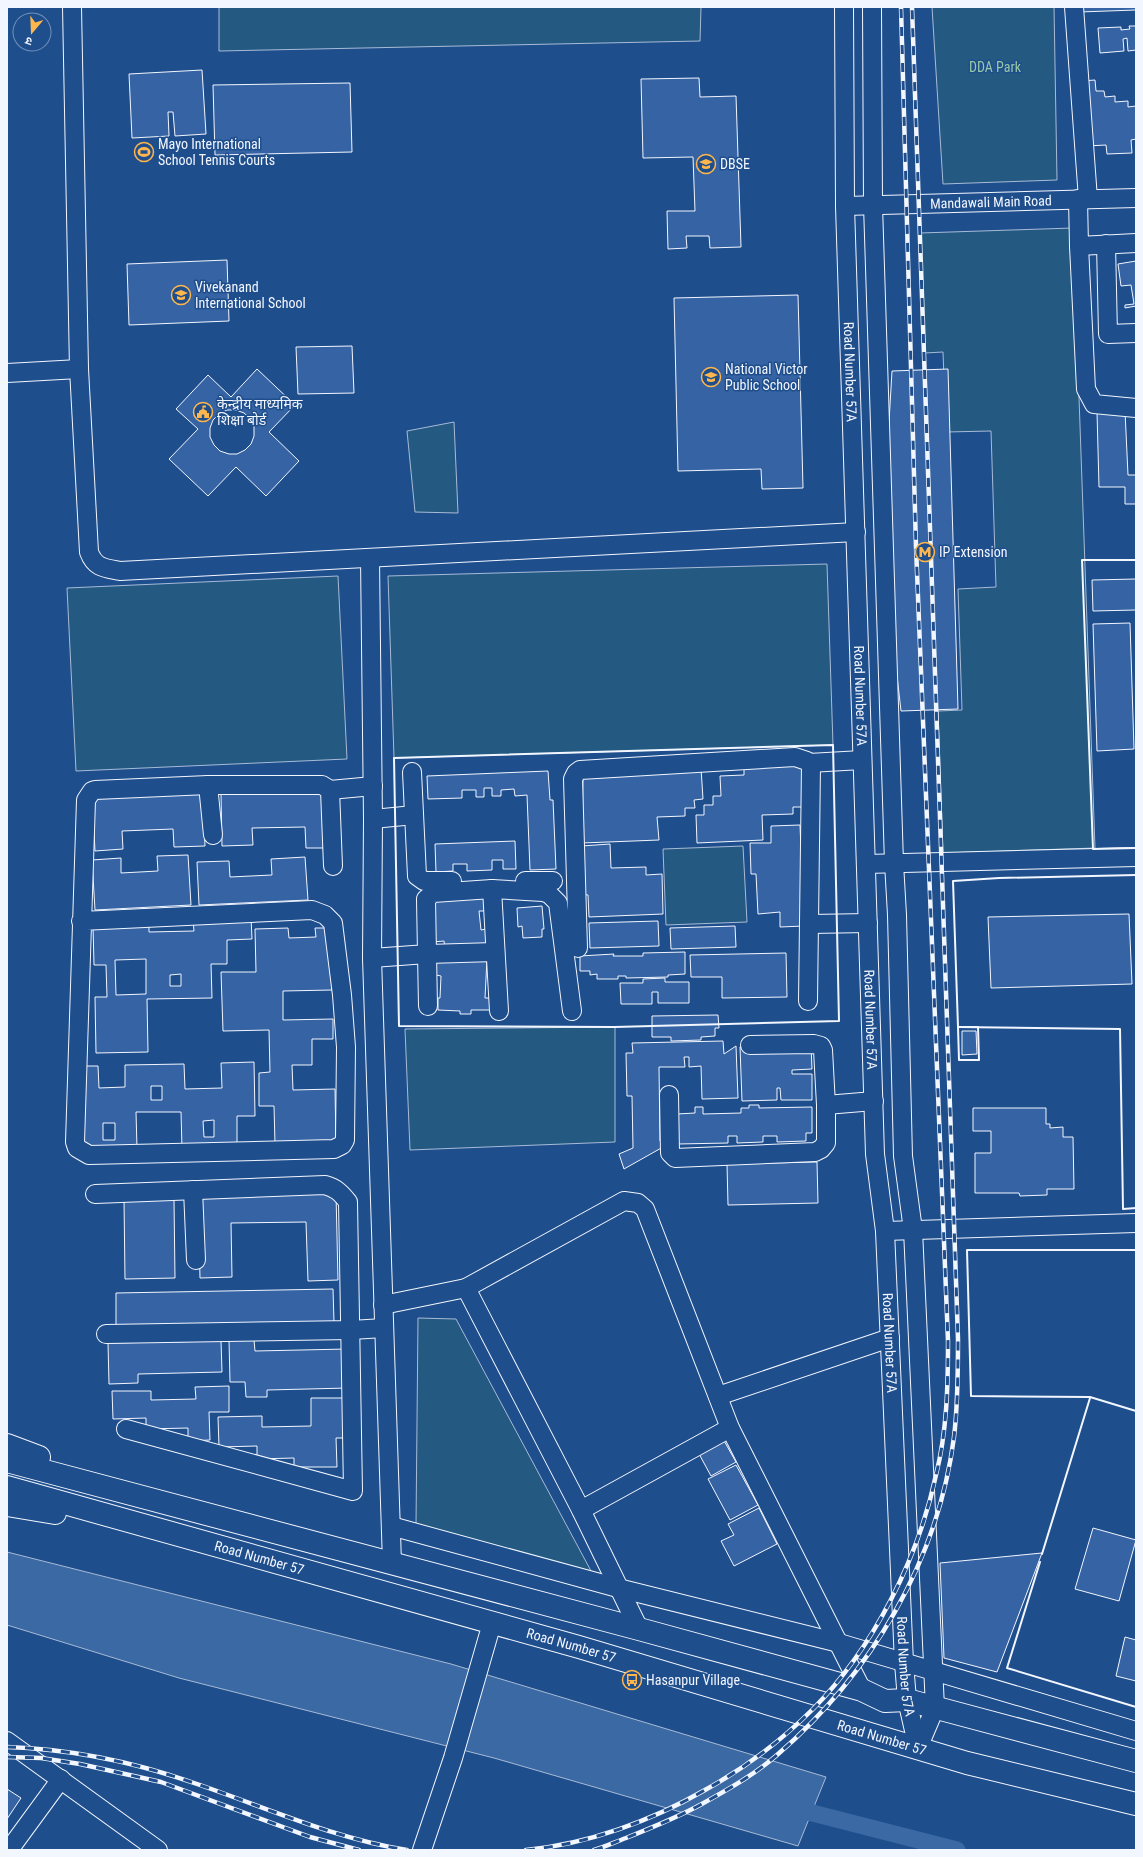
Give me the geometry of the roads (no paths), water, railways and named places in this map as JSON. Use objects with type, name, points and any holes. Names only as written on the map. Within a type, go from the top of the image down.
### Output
[{"type":"main road","points":[[7,1445],[166,1504]]},
{"type":"main road","name":"Road Number 57","points":[[7,1461],[639,1629],[862,1690],[885,1701],[907,1700],[1136,1761]]},
{"type":"main road","name":"Road Number 57","points":[[7,1487],[579,1647],[967,1763],[1136,1804]]},
{"type":"main road","points":[[7,1506],[159,1530]]},
{"type":"street","points":[[72,7],[79,369],[89,552],[93,562],[102,567],[120,571],[856,532]]},
{"type":"street","name":"Road Number 57A","points":[[844,7],[845,206],[875,1154],[885,1231],[904,1663],[907,1700],[918,1748]]},
{"type":"street","name":"Road Number 57A","points":[[872,7],[873,205],[894,863],[897,915],[903,1156],[913,1230],[933,1670],[934,1708],[918,1748]]},
{"type":"street","points":[[1074,7],[1083,199],[1079,246],[1086,389],[1094,404],[1136,408]]},
{"type":"street","name":"Mandawali Main Road","points":[[845,206],[1136,198]]},
{"type":"street","points":[[1079,246],[1136,243]]},
{"type":"street","points":[[1106,244],[1108,334],[1136,333]]},
{"type":"street","points":[[7,373],[79,369]]},
{"type":"street","points":[[370,558],[373,819],[372,958],[392,1564]]},
{"type":"street","points":[[578,948],[573,778],[576,773],[580,770],[795,757],[802,758],[811,765],[808,1001]]},
{"type":"street","points":[[809,763],[862,760]]},
{"type":"street","points":[[412,772],[417,876],[420,880],[553,881]]},
{"type":"street","points":[[81,920],[312,910],[326,915],[333,923],[342,995],[346,1047],[345,1140],[338,1148],[89,1155],[77,1148],[74,1142],[81,920],[86,800],[92,791],[95,790],[318,784],[330,790],[372,786]]},
{"type":"street","points":[[208,786],[213,835]]},
{"type":"street","points":[[330,790],[333,866]]},
{"type":"street","points":[[373,819],[414,815]]},
{"type":"street","points":[[866,864],[1136,857]]},
{"type":"street","points":[[492,889],[499,1011]]},
{"type":"street","points":[[428,1006],[426,899],[433,893],[492,889],[543,892],[549,894],[558,903],[572,1011]]},
{"type":"street","points":[[810,924],[868,923]]},
{"type":"street","points":[[372,958],[427,954],[495,952]]},
{"type":"street","points":[[669,1095],[670,1154],[675,1158],[680,1159],[815,1152],[821,1149],[826,1143],[826,1105],[823,1050],[821,1046],[814,1044],[750,1044]]},
{"type":"street","points":[[346,1047],[375,1045]]},
{"type":"street","points":[[826,1105],[874,1101]]},
{"type":"street","points":[[95,1194],[325,1185],[334,1188],[342,1194],[348,1202],[354,1491],[126,1429]]},
{"type":"street","points":[[193,1190],[196,1260]]},
{"type":"street","points":[[383,1305],[466,1288],[624,1201],[638,1203],[645,1209],[730,1428],[862,1690]]},
{"type":"street","points":[[885,1231],[1136,1223]]},
{"type":"street","points":[[466,1288],[581,1510],[639,1629]]},
{"type":"street","points":[[106,1334],[351,1330],[384,1328]]},
{"type":"street","points":[[718,1396],[890,1338]]},
{"type":"street","points":[[581,1510],[730,1428]]},
{"type":"street","points":[[391,1526],[618,1588],[839,1643],[1136,1731]]},
{"type":"street","points":[[422,1850],[453,1758],[492,1623]]},
{"type":"street","points":[[7,1741],[158,1850]]},
{"type":"street","points":[[9,1850],[61,1779]]},
{"type":"waterway","points":[[789,1807],[957,1850]]},
{"type":"railway","points":[[526,1850],[549,1847],[596,1837],[663,1812],[734,1773],[775,1743],[801,1721],[835,1685],[874,1630],[891,1600],[918,1538],[928,1507],[940,1458],[945,1425],[948,1375],[948,1341],[916,547],[901,7]]},
{"type":"railway","points":[[594,1850],[682,1814],[750,1776],[777,1755],[811,1723],[842,1689],[870,1651],[895,1612],[916,1571],[933,1528],[946,1483],[954,1437],[958,1376],[958,1339],[912,7]]},
{"type":"railway","points":[[7,1747],[31,1748],[78,1754],[125,1763],[194,1783],[325,1830],[379,1845],[407,1850]]},
{"type":"railway","points":[[7,1757],[41,1758],[80,1764],[161,1782],[310,1837],[359,1850]]},
{"type":"place","name":"Mayo International School Tennis Courts","points":[[144,152]]},
{"type":"place","name":"DBSE","points":[[706,164]]},
{"type":"place","name":"Vivekanand International School","points":[[181,295]]},
{"type":"place","name":"National Victor Public School","points":[[711,377]]},
{"type":"place","name":"केन्द्रीय माध्यमिक शिक्षा बोर्ड","points":[[203,412]]},
{"type":"place","name":"IP Extension","points":[[925,552]]},
{"type":"place","name":"Hasanpur Village","points":[[632,1680]]},
{"type":"park label","name":"DDA Park","points":[[995,67]]}]
